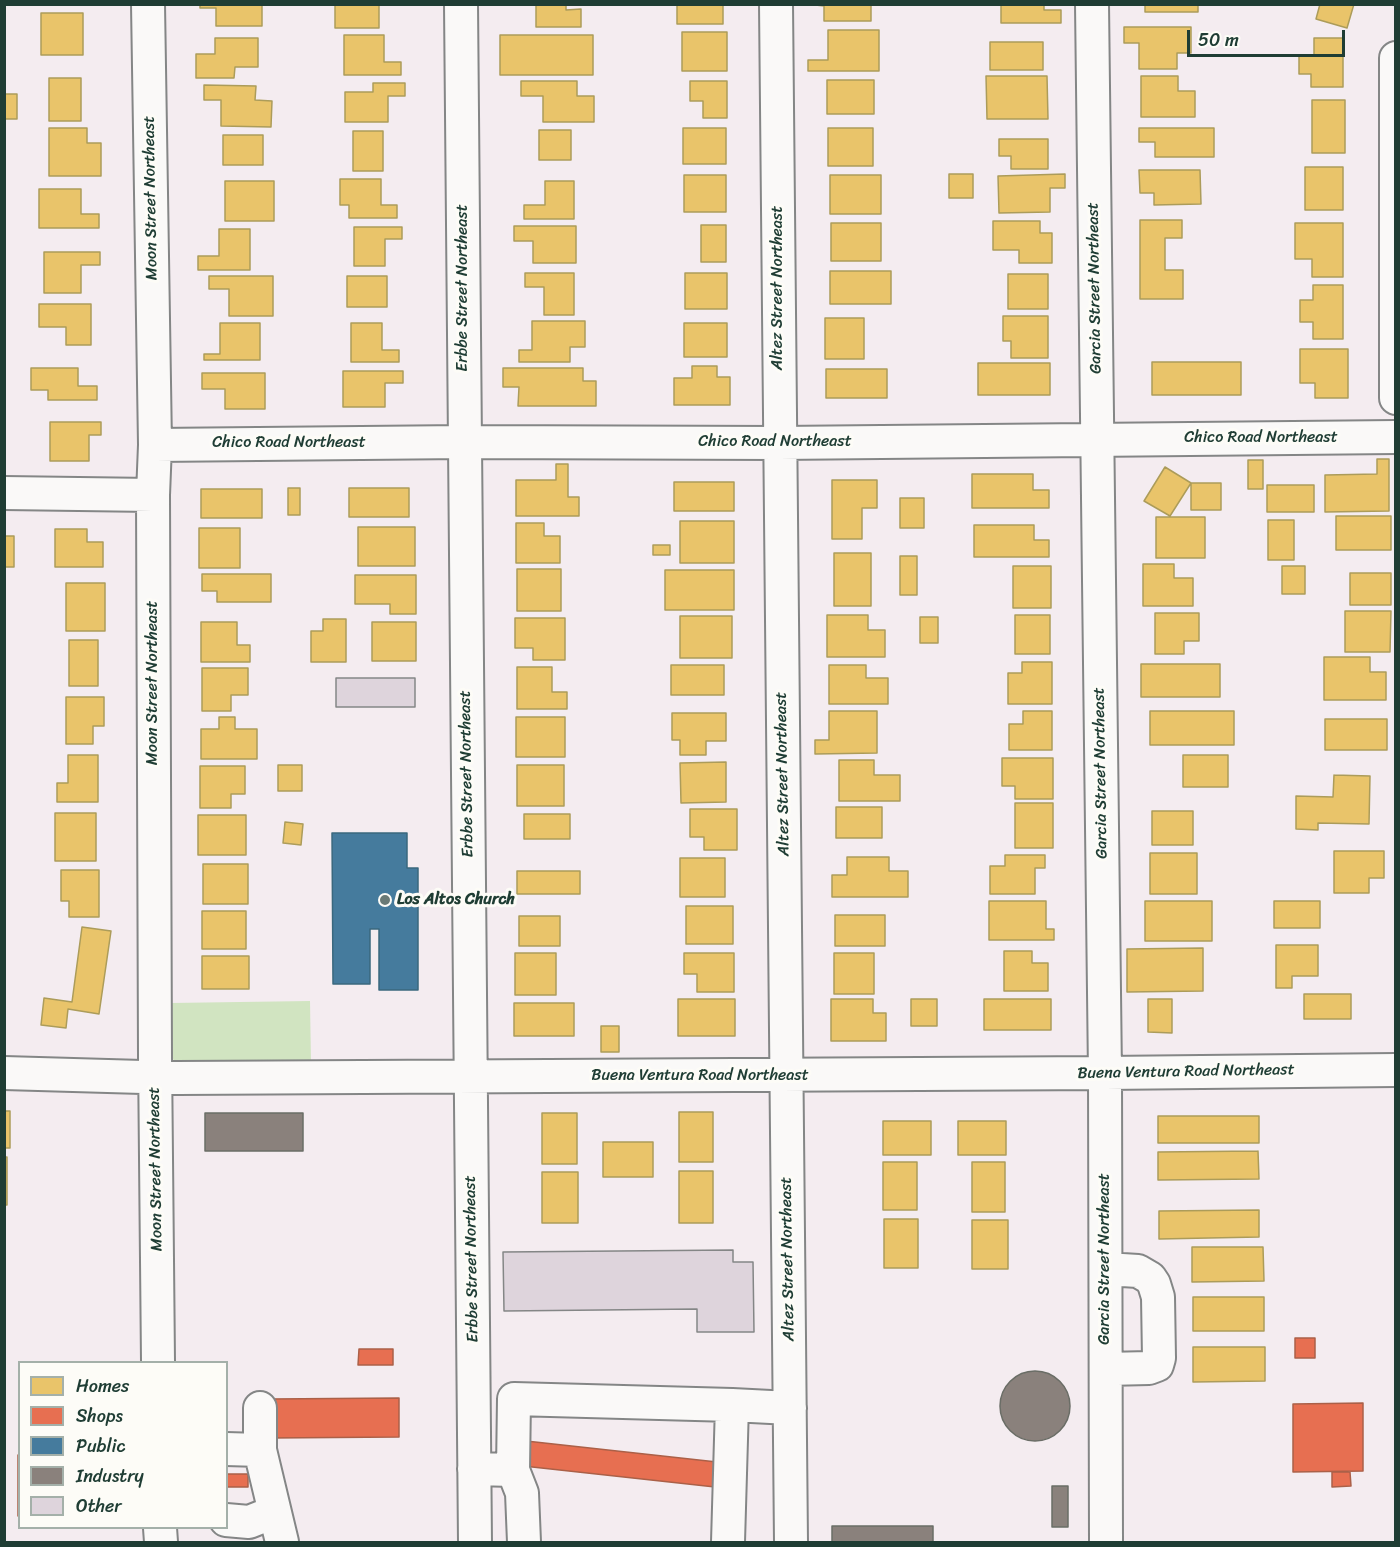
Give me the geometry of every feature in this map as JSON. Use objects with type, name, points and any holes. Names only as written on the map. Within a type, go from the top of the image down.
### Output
[{"type":"street","name":"Moon Street Northeast","points":[[148,4],[154,445],[158,1361]]},
{"type":"street","name":"Erbbe Street Northeast","points":[[461,4],[475,1542]]},
{"type":"street","name":"Altez Street Northeast","points":[[776,4],[790,1542]]},
{"type":"street","name":"Garcia Street Northeast","points":[[1092,4],[1105,1073],[1106,1542]]},
{"type":"street","points":[[1395,58],[1395,398]]},
{"type":"street","name":"Chico Road Northeast","points":[[154,445],[464,442],[779,443],[1395,437]]},
{"type":"street","points":[[4,493],[153,495]]},
{"type":"street","name":"Buena Ventura Road Northeast","points":[[4,1073],[155,1078],[1395,1070]]},
{"type":"street","points":[[1106,1269],[1138,1271],[1150,1278],[1154,1284],[1158,1297],[1159,1358],[1157,1365],[1149,1368],[1106,1368]]},
{"type":"street","points":[[524,1542],[522,1493],[513,1470],[514,1399],[790,1408]]},
{"type":"street","points":[[728,1542],[732,1405]]},
{"type":"street","points":[[260,1408],[260,1449],[282,1542]]},
{"type":"street","points":[[228,1449],[260,1449]]},
{"type":"street","points":[[474,1469],[513,1470]]},
{"type":"street","points":[[228,1521],[249,1522],[274,1512]]},
{"type":"green space","points":[[310,1001],[311,1063],[184,1064],[174,1061],[171,1054],[170,1003]]},
{"type":"building: Homes","points":[[200,4],[262,4],[262,26],[216,26],[216,8],[200,8]]},
{"type":"building: Homes","points":[[335,4],[379,4],[379,28],[335,28]]},
{"type":"building: Homes","points":[[536,4],[566,4],[566,10],[581,9],[581,27],[536,27]]},
{"type":"building: Homes","points":[[677,4],[723,4],[723,24],[677,24]]},
{"type":"building: Homes","points":[[807,4],[871,4],[871,21],[824,21],[824,6]]},
{"type":"building: Homes","points":[[1001,4],[1044,4],[1044,10],[1061,10],[1061,23],[1001,23]]},
{"type":"building: Homes","points":[[1145,4],[1198,4],[1198,12],[1145,12]]},
{"type":"building: Homes","points":[[1320,4],[1354,4],[1347,28],[1316,19]]},
{"type":"building: Homes","points":[[41,13],[83,13],[83,55],[41,55]]},
{"type":"building: Homes","points":[[1124,27],[1191,27],[1191,53],[1177,53],[1177,69],[1139,69],[1139,43],[1124,43]]},
{"type":"building: Homes","points":[[828,30],[879,30],[879,71],[808,71],[808,60],[828,60]]},
{"type":"building: Homes","points":[[682,32],[727,32],[727,71],[682,71]]},
{"type":"building: Homes","points":[[344,35],[384,35],[384,62],[401,62],[401,75],[344,75]]},
{"type":"building: Homes","points":[[500,35],[593,35],[593,75],[500,75]]},
{"type":"building: Homes","points":[[215,38],[258,38],[258,67],[235,67],[234,78],[196,78],[196,54],[215,54]]},
{"type":"building: Homes","points":[[1314,38],[1343,38],[1343,87],[1311,87],[1311,74],[1299,74],[1299,55],[1314,55]]},
{"type":"building: Homes","points":[[990,42],[1043,42],[1043,70],[990,70]]},
{"type":"building: Homes","points":[[986,76],[1047,76],[1048,119],[987,119]]},
{"type":"building: Homes","points":[[1141,76],[1178,76],[1178,91],[1195,91],[1195,117],[1141,117]]},
{"type":"building: Homes","points":[[49,78],[81,78],[81,121],[49,121]]},
{"type":"building: Homes","points":[[827,80],[874,80],[874,114],[827,114]]},
{"type":"building: Homes","points":[[521,81],[577,81],[577,96],[594,96],[594,122],[543,122],[543,96],[521,96]]},
{"type":"building: Homes","points":[[690,81],[727,81],[727,118],[703,118],[703,101],[690,101]]},
{"type":"building: Homes","points":[[373,83],[405,83],[405,96],[388,96],[388,122],[345,122],[345,92],[373,92]]},
{"type":"building: Homes","points":[[204,85],[256,86],[255,100],[272,101],[271,127],[221,126],[221,100],[204,100]]},
{"type":"building: Homes","points":[[4,94],[17,94],[17,119],[4,119]]},
{"type":"building: Homes","points":[[1312,100],[1345,100],[1345,153],[1312,153]]},
{"type":"building: Homes","points":[[49,128],[87,128],[87,143],[101,143],[101,176],[49,176]]},
{"type":"building: Homes","points":[[683,128],[726,128],[726,164],[683,164]]},
{"type":"building: Homes","points":[[828,128],[873,128],[873,166],[828,166]]},
{"type":"building: Homes","points":[[1139,128],[1214,128],[1214,157],[1155,157],[1155,142],[1139,142]]},
{"type":"building: Homes","points":[[539,130],[571,130],[571,160],[539,160]]},
{"type":"building: Homes","points":[[353,131],[383,131],[383,171],[353,171]]},
{"type":"building: Homes","points":[[223,135],[263,135],[263,165],[223,165]]},
{"type":"building: Homes","points":[[999,139],[1048,139],[1048,169],[1011,169],[1011,156],[999,156]]},
{"type":"building: Homes","points":[[1305,167],[1343,167],[1343,210],[1305,210]]},
{"type":"building: Homes","points":[[1139,170],[1200,170],[1201,204],[1154,205],[1154,193],[1140,193]]},
{"type":"building: Homes","points":[[949,174],[973,174],[973,198],[949,198]]},
{"type":"building: Homes","points":[[1065,174],[1065,188],[1050,188],[1050,212],[999,213],[998,176]]},
{"type":"building: Homes","points":[[684,175],[726,175],[726,212],[684,212]]},
{"type":"building: Homes","points":[[830,175],[881,175],[881,214],[830,214]]},
{"type":"building: Homes","points":[[340,179],[381,179],[381,205],[397,205],[397,218],[349,218],[349,205],[340,205]]},
{"type":"building: Homes","points":[[225,181],[274,181],[274,221],[225,221]]},
{"type":"building: Homes","points":[[545,181],[574,181],[574,219],[524,219],[524,205],[545,205]]},
{"type":"building: Homes","points":[[39,189],[81,189],[81,214],[99,214],[99,228],[39,228]]},
{"type":"building: Homes","points":[[1140,220],[1182,220],[1182,238],[1165,238],[1165,270],[1183,270],[1183,299],[1140,299]]},
{"type":"building: Homes","points":[[993,221],[1040,221],[1040,233],[1052,233],[1052,263],[1019,263],[1019,250],[993,250]]},
{"type":"building: Homes","points":[[831,223],[881,223],[881,261],[831,261]]},
{"type":"building: Homes","points":[[1295,223],[1343,223],[1343,277],[1312,277],[1312,259],[1295,259]]},
{"type":"building: Homes","points":[[701,225],[726,225],[726,262],[701,262]]},
{"type":"building: Homes","points":[[514,226],[576,226],[576,263],[533,263],[533,241],[514,241]]},
{"type":"building: Homes","points":[[354,227],[402,227],[402,239],[385,239],[385,266],[354,266]]},
{"type":"building: Homes","points":[[219,229],[250,229],[250,270],[198,270],[198,256],[219,256]]},
{"type":"building: Homes","points":[[44,252],[100,252],[100,265],[81,265],[81,293],[44,293]]},
{"type":"building: Homes","points":[[830,271],[891,271],[891,304],[830,304]]},
{"type":"building: Homes","points":[[525,273],[574,273],[574,315],[544,315],[544,287],[525,287]]},
{"type":"building: Homes","points":[[685,273],[727,273],[727,309],[685,309]]},
{"type":"building: Homes","points":[[1008,274],[1048,274],[1048,309],[1008,309]]},
{"type":"building: Homes","points":[[209,276],[273,276],[273,316],[229,316],[229,289],[209,289]]},
{"type":"building: Homes","points":[[347,276],[387,276],[387,307],[347,307]]},
{"type":"building: Homes","points":[[1313,285],[1343,285],[1343,339],[1313,339],[1313,322],[1300,322],[1300,300],[1313,300]]},
{"type":"building: Homes","points":[[39,304],[91,304],[91,345],[66,345],[66,327],[39,327]]},
{"type":"building: Homes","points":[[1003,316],[1048,316],[1048,358],[1011,358],[1011,341],[1003,341]]},
{"type":"building: Homes","points":[[825,318],[864,318],[864,359],[825,359]]},
{"type":"building: Homes","points":[[532,321],[585,321],[585,347],[570,347],[570,362],[519,362],[519,350],[532,350]]},
{"type":"building: Homes","points":[[220,323],[260,323],[260,360],[204,360],[204,354],[220,354]]},
{"type":"building: Homes","points":[[351,323],[382,323],[382,350],[399,350],[399,362],[351,362]]},
{"type":"building: Homes","points":[[684,323],[727,323],[727,357],[684,357]]},
{"type":"building: Homes","points":[[1300,349],[1348,349],[1348,398],[1315,398],[1315,383],[1300,383]]},
{"type":"building: Homes","points":[[1152,362],[1241,362],[1241,395],[1152,395]]},
{"type":"building: Homes","points":[[978,363],[1050,363],[1050,395],[978,395]]},
{"type":"building: Homes","points":[[692,366],[717,366],[717,377],[730,377],[730,405],[674,405],[674,378],[692,378]]},
{"type":"building: Homes","points":[[31,368],[78,368],[78,386],[97,386],[97,400],[48,400],[48,390],[31,390]]},
{"type":"building: Homes","points":[[503,368],[583,368],[583,381],[596,381],[596,406],[518,406],[519,387],[503,387]]},
{"type":"building: Homes","points":[[826,369],[887,369],[887,398],[826,398]]},
{"type":"building: Homes","points":[[343,371],[403,371],[403,383],[385,383],[385,407],[343,407]]},
{"type":"building: Homes","points":[[202,373],[265,373],[265,409],[225,409],[225,389],[202,389]]},
{"type":"building: Homes","points":[[50,422],[101,422],[101,435],[89,435],[89,461],[50,461]]},
{"type":"building: Homes","points":[[1377,459],[1389,459],[1389,511],[1325,512],[1325,475],[1377,474]]},
{"type":"building: Homes","points":[[1248,460],[1263,460],[1263,489],[1248,489]]},
{"type":"building: Homes","points":[[556,464],[568,464],[568,497],[579,497],[579,516],[516,516],[516,480],[556,480]]},
{"type":"building: Homes","points":[[1165,467],[1191,483],[1170,516],[1144,501]]},
{"type":"building: Homes","points":[[972,474],[1033,474],[1033,490],[1049,490],[1049,508],[972,508]]},
{"type":"building: Homes","points":[[832,480],[877,480],[877,508],[862,508],[862,539],[832,539]]},
{"type":"building: Homes","points":[[674,482],[734,482],[734,511],[674,511]]},
{"type":"building: Homes","points":[[1191,483],[1221,483],[1221,510],[1191,510]]},
{"type":"building: Homes","points":[[1267,485],[1314,485],[1314,512],[1267,512]]},
{"type":"building: Homes","points":[[288,488],[300,488],[300,515],[288,515]]},
{"type":"building: Homes","points":[[349,488],[409,488],[409,517],[349,517]]},
{"type":"building: Homes","points":[[201,489],[262,489],[262,518],[201,518]]},
{"type":"building: Homes","points":[[900,498],[924,498],[924,528],[900,528]]},
{"type":"building: Homes","points":[[1336,516],[1391,516],[1391,550],[1336,550]]},
{"type":"building: Homes","points":[[1156,517],[1205,517],[1205,558],[1156,558]]},
{"type":"building: Homes","points":[[1268,520],[1294,520],[1294,560],[1268,560]]},
{"type":"building: Homes","points":[[680,521],[734,521],[734,563],[680,563]]},
{"type":"building: Homes","points":[[516,523],[544,523],[544,536],[560,536],[560,563],[516,563]]},
{"type":"building: Homes","points":[[974,525],[1034,525],[1034,540],[1049,540],[1049,557],[974,557]]},
{"type":"building: Homes","points":[[358,527],[415,527],[415,566],[358,566]]},
{"type":"building: Homes","points":[[199,528],[240,528],[240,568],[199,568]]},
{"type":"building: Homes","points":[[55,529],[87,529],[87,542],[103,542],[103,567],[55,567]]},
{"type":"building: Homes","points":[[4,536],[14,536],[14,567],[4,567]]},
{"type":"building: Homes","points":[[653,545],[670,545],[670,555],[653,555]]},
{"type":"building: Homes","points":[[834,553],[871,553],[871,606],[834,606]]},
{"type":"building: Homes","points":[[900,556],[917,556],[917,595],[900,595]]},
{"type":"building: Homes","points":[[1143,564],[1174,564],[1174,578],[1193,578],[1193,606],[1143,606]]},
{"type":"building: Homes","points":[[1013,566],[1051,566],[1051,608],[1013,608]]},
{"type":"building: Homes","points":[[1282,566],[1305,566],[1305,594],[1282,594]]},
{"type":"building: Homes","points":[[517,569],[561,569],[561,611],[517,611]]},
{"type":"building: Homes","points":[[665,570],[734,570],[734,610],[665,610]]},
{"type":"building: Homes","points":[[1350,573],[1391,573],[1391,605],[1350,605]]},
{"type":"building: Homes","points":[[202,574],[271,574],[271,602],[217,602],[217,591],[202,591]]},
{"type":"building: Homes","points":[[355,575],[416,575],[416,614],[390,614],[390,604],[355,604]]},
{"type":"building: Homes","points":[[66,583],[105,583],[105,631],[66,631]]},
{"type":"building: Homes","points":[[1345,611],[1391,611],[1390,652],[1345,652]]},
{"type":"building: Homes","points":[[1155,613],[1199,613],[1199,641],[1184,641],[1184,654],[1155,654]]},
{"type":"building: Homes","points":[[827,615],[868,615],[868,630],[885,630],[885,657],[827,657]]},
{"type":"building: Homes","points":[[1015,615],[1050,615],[1050,654],[1015,654]]},
{"type":"building: Homes","points":[[680,616],[732,616],[732,658],[680,658]]},
{"type":"building: Homes","points":[[920,617],[938,617],[938,643],[920,643]]},
{"type":"building: Homes","points":[[515,618],[565,618],[565,660],[533,660],[533,648],[515,648]]},
{"type":"building: Homes","points":[[323,619],[346,619],[346,662],[311,662],[311,631],[323,631]]},
{"type":"building: Homes","points":[[201,622],[237,622],[237,645],[250,645],[250,662],[201,662]]},
{"type":"building: Homes","points":[[372,622],[416,622],[416,661],[372,661]]},
{"type":"building: Homes","points":[[69,640],[98,640],[98,686],[69,686]]},
{"type":"building: Homes","points":[[1324,657],[1370,657],[1370,672],[1386,672],[1386,700],[1324,700]]},
{"type":"building: Homes","points":[[1022,662],[1052,662],[1052,704],[1008,704],[1008,673],[1022,673]]},
{"type":"building: Homes","points":[[1141,664],[1220,664],[1220,697],[1141,697]]},
{"type":"building: Homes","points":[[671,665],[724,665],[724,695],[671,695]]},
{"type":"building: Homes","points":[[829,665],[866,665],[866,678],[888,678],[888,704],[829,704]]},
{"type":"building: Homes","points":[[517,667],[552,667],[552,692],[567,692],[567,709],[517,709]]},
{"type":"building: Homes","points":[[202,668],[248,668],[248,695],[231,695],[231,711],[202,711]]},
{"type":"building: Homes","points":[[66,697],[104,697],[104,726],[93,726],[93,744],[66,744]]},
{"type":"building: Homes","points":[[829,711],[877,711],[877,753],[815,754],[815,740],[829,740]]},
{"type":"building: Homes","points":[[1023,711],[1052,711],[1052,750],[1009,750],[1009,724],[1023,724]]},
{"type":"building: Homes","points":[[1150,711],[1234,711],[1234,745],[1150,745]]},
{"type":"building: Homes","points":[[672,713],[726,713],[726,741],[706,741],[706,755],[680,755],[680,740],[672,740]]},
{"type":"building: Homes","points":[[219,717],[235,717],[235,729],[257,729],[257,759],[201,759],[201,729],[219,729]]},
{"type":"building: Homes","points":[[516,717],[565,717],[565,757],[516,757]]},
{"type":"building: Homes","points":[[1325,719],[1387,719],[1387,750],[1325,750]]},
{"type":"building: Homes","points":[[68,755],[98,755],[98,802],[57,802],[57,783],[68,783]]},
{"type":"building: Homes","points":[[1183,755],[1228,755],[1228,787],[1183,787]]},
{"type":"building: Homes","points":[[1002,758],[1053,758],[1053,799],[1015,799],[1015,786],[1002,786]]},
{"type":"building: Homes","points":[[839,760],[874,760],[874,775],[900,775],[900,801],[839,801]]},
{"type":"building: Homes","points":[[726,762],[726,802],[681,803],[680,763]]},
{"type":"building: Homes","points":[[278,765],[302,765],[302,791],[278,791]]},
{"type":"building: Homes","points":[[517,765],[564,765],[564,806],[517,806]]},
{"type":"building: Homes","points":[[200,766],[245,766],[245,794],[231,794],[231,808],[200,808]]},
{"type":"building: Homes","points":[[1334,775],[1370,776],[1369,824],[1318,823],[1318,830],[1296,829],[1296,796],[1333,797]]},
{"type":"building: Homes","points":[[1015,803],[1053,803],[1053,848],[1015,848]]},
{"type":"building: Homes","points":[[836,807],[882,807],[882,838],[836,838]]},
{"type":"building: Homes","points":[[690,809],[737,809],[737,850],[704,850],[704,837],[690,837]]},
{"type":"building: Homes","points":[[1152,811],[1193,811],[1193,845],[1152,845]]},
{"type":"building: Homes","points":[[55,813],[96,813],[96,861],[55,861]]},
{"type":"building: Homes","points":[[524,814],[570,814],[570,839],[524,839]]},
{"type":"building: Homes","points":[[198,815],[246,815],[246,855],[198,855]]},
{"type":"building: Homes","points":[[285,822],[303,824],[301,845],[283,843]]},
{"type":"building: Homes","points":[[1334,851],[1384,851],[1384,878],[1369,878],[1369,893],[1334,893]]},
{"type":"building: Homes","points":[[1150,853],[1197,853],[1197,894],[1150,894]]},
{"type":"building: Homes","points":[[1005,855],[1045,855],[1045,868],[1035,868],[1035,894],[990,894],[990,866],[1005,866]]},
{"type":"building: Homes","points":[[847,857],[889,857],[889,871],[908,871],[908,897],[832,897],[832,875],[847,875]]},
{"type":"building: Homes","points":[[680,858],[725,858],[725,897],[680,897]]},
{"type":"building: Homes","points":[[203,864],[248,864],[248,904],[203,904]]},
{"type":"building: Homes","points":[[61,870],[99,870],[99,917],[69,917],[69,901],[61,901]]},
{"type":"building: Homes","points":[[517,871],[580,871],[580,894],[517,894]]},
{"type":"building: Homes","points":[[989,901],[1046,901],[1046,929],[1054,929],[1054,940],[989,940]]},
{"type":"building: Homes","points":[[1145,901],[1212,901],[1212,941],[1145,941]]},
{"type":"building: Homes","points":[[1274,901],[1320,901],[1320,928],[1274,928]]},
{"type":"building: Homes","points":[[686,906],[733,906],[733,944],[686,944]]},
{"type":"building: Homes","points":[[202,911],[246,911],[246,949],[202,949]]},
{"type":"building: Homes","points":[[835,915],[885,915],[885,946],[835,946]]},
{"type":"building: Homes","points":[[519,916],[560,916],[560,946],[519,946]]},
{"type":"building: Homes","points":[[82,927],[111,931],[99,1014],[68,1009],[66,1028],[41,1025],[44,998],[72,1002]]},
{"type":"building: Homes","points":[[1276,945],[1318,945],[1318,976],[1292,976],[1292,988],[1276,988]]},
{"type":"building: Homes","points":[[1203,948],[1203,991],[1127,992],[1127,949]]},
{"type":"building: Homes","points":[[1004,951],[1032,951],[1032,963],[1048,963],[1048,991],[1004,991]]},
{"type":"building: Homes","points":[[515,953],[556,953],[556,995],[515,995]]},
{"type":"building: Homes","points":[[684,953],[734,953],[734,992],[697,992],[697,974],[684,974]]},
{"type":"building: Homes","points":[[834,953],[874,953],[874,994],[834,994]]},
{"type":"building: Homes","points":[[202,956],[249,956],[249,989],[202,989]]},
{"type":"building: Homes","points":[[1304,994],[1351,994],[1351,1019],[1304,1019]]},
{"type":"building: Homes","points":[[678,999],[735,999],[735,1036],[678,1036]]},
{"type":"building: Homes","points":[[831,999],[873,999],[873,1013],[886,1013],[886,1041],[831,1041]]},
{"type":"building: Homes","points":[[911,999],[937,999],[937,1026],[911,1026]]},
{"type":"building: Homes","points":[[984,999],[1051,999],[1051,1030],[984,1030]]},
{"type":"building: Homes","points":[[1148,999],[1172,999],[1172,1033],[1148,1032]]},
{"type":"building: Homes","points":[[514,1003],[574,1003],[574,1036],[514,1036]]},
{"type":"building: Homes","points":[[601,1026],[619,1026],[619,1052],[601,1052]]},
{"type":"building: Homes","points":[[4,1111],[10,1111],[10,1148],[4,1148]]},
{"type":"building: Homes","points":[[679,1112],[713,1112],[713,1162],[679,1162]]},
{"type":"building: Homes","points":[[542,1113],[577,1113],[577,1164],[542,1164]]},
{"type":"building: Homes","points":[[1158,1116],[1259,1116],[1259,1143],[1158,1143]]},
{"type":"building: Homes","points":[[883,1121],[931,1121],[931,1155],[883,1155]]},
{"type":"building: Homes","points":[[958,1121],[1006,1121],[1006,1155],[958,1155]]},
{"type":"building: Homes","points":[[603,1142],[653,1142],[653,1177],[603,1177]]},
{"type":"building: Homes","points":[[1258,1151],[1259,1179],[1158,1180],[1158,1152]]},
{"type":"building: Homes","points":[[4,1157],[7,1157],[7,1205],[4,1205]]},
{"type":"building: Homes","points":[[883,1162],[917,1162],[917,1210],[883,1210]]},
{"type":"building: Homes","points":[[972,1162],[1005,1162],[1005,1212],[972,1212]]},
{"type":"building: Homes","points":[[679,1171],[713,1171],[713,1223],[679,1223]]},
{"type":"building: Homes","points":[[542,1172],[578,1172],[578,1223],[542,1223]]},
{"type":"building: Homes","points":[[1259,1210],[1259,1237],[1159,1239],[1159,1211]]},
{"type":"building: Homes","points":[[884,1219],[918,1219],[918,1268],[884,1268]]},
{"type":"building: Homes","points":[[972,1220],[1008,1220],[1008,1269],[972,1269]]},
{"type":"building: Homes","points":[[1192,1247],[1263,1247],[1264,1281],[1192,1282]]},
{"type":"building: Homes","points":[[1193,1297],[1264,1297],[1264,1331],[1193,1331]]},
{"type":"building: Homes","points":[[1193,1347],[1265,1347],[1265,1381],[1193,1382]]},
{"type":"building: Shops","points":[[1295,1338],[1315,1338],[1315,1358],[1295,1358]]},
{"type":"building: Shops","points":[[359,1349],[393,1349],[393,1365],[358,1365]]},
{"type":"building: Shops","points":[[399,1398],[399,1437],[270,1438],[270,1399]]},
{"type":"building: Shops","points":[[1363,1403],[1363,1471],[1293,1472],[1293,1404]]},
{"type":"building: Shops","points":[[517,1440],[717,1462],[715,1487],[514,1465]]},
{"type":"building: Shops","points":[[1332,1472],[1350,1472],[1351,1486],[1332,1487]]},
{"type":"building: Shops","points":[[228,1474],[248,1474],[248,1487],[228,1487]]},
{"type":"building: Public","points":[[332,833],[407,833],[407,868],[418,868],[418,990],[379,990],[379,929],[370,929],[370,984],[333,984]]},
{"type":"building: Industry","points":[[205,1113],[303,1113],[303,1151],[205,1151]]},
{"type":"building: Industry","points":[[1035,1371],[1054,1377],[1064,1387],[1070,1406],[1064,1425],[1054,1435],[1035,1441],[1016,1435],[1006,1425],[1000,1406],[1006,1387],[1016,1377]]},
{"type":"building: Industry","points":[[1052,1486],[1068,1486],[1068,1527],[1052,1527]]},
{"type":"building: Industry","points":[[832,1526],[933,1526],[933,1542],[832,1542]]},
{"type":"building: Other","points":[[336,678],[415,678],[415,707],[336,707]]},
{"type":"building: Other","points":[[733,1250],[733,1262],[753,1262],[754,1332],[697,1332],[697,1309],[504,1311],[503,1252]]},
{"type":"place","name":"Los Altos Church","points":[[385,900]]}]
